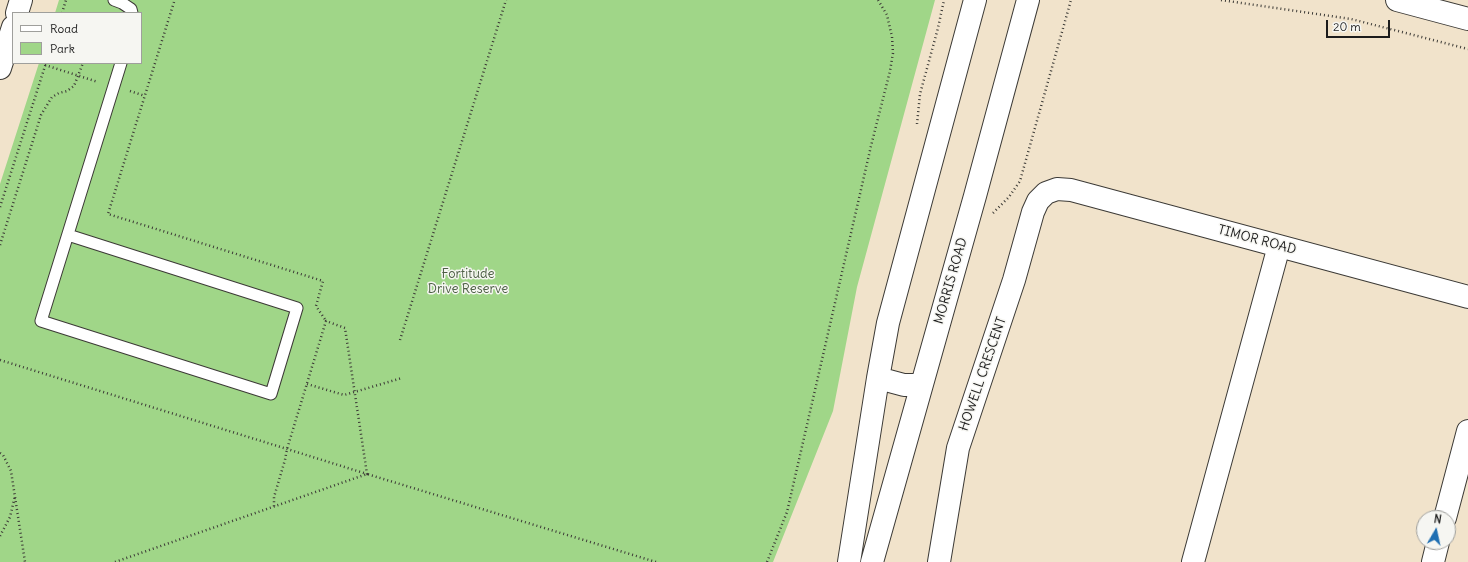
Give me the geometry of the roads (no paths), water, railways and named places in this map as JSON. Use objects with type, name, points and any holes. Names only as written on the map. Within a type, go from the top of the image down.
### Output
[{"type":"street","points":[[17,12],[22,0]]},
{"type":"street","points":[[849,562],[888,323],[975,0]]},
{"type":"street","name":"MORRIS ROAD","points":[[872,562],[975,196],[1028,0]]},
{"type":"street","points":[[1397,0],[1468,19]]},
{"type":"street","points":[[0,68],[12,30]]},
{"type":"street","name":"TIMOR ROAD","points":[[1046,193],[1057,189],[1071,190],[1468,297]]},
{"type":"street","name":"HOWELL CRESCENT","points":[[939,562],[958,448],[1014,280],[1033,212],[1038,201],[1046,193]]},
{"type":"street","points":[[1193,562],[1279,246]]},
{"type":"street","points":[[878,378],[904,385],[921,385]]},
{"type":"street","points":[[1447,510],[1468,432]]},
{"type":"street","points":[[1433,562],[1436,550]]},
{"type":"lane","points":[[114,0],[131,9],[132,12]]},
{"type":"lane","points":[[68,234],[297,308],[271,394],[42,321],[68,234],[121,64]]},
{"type":"park label","name":"Fortitude Drive Reserve","points":[[468,282]]}]
